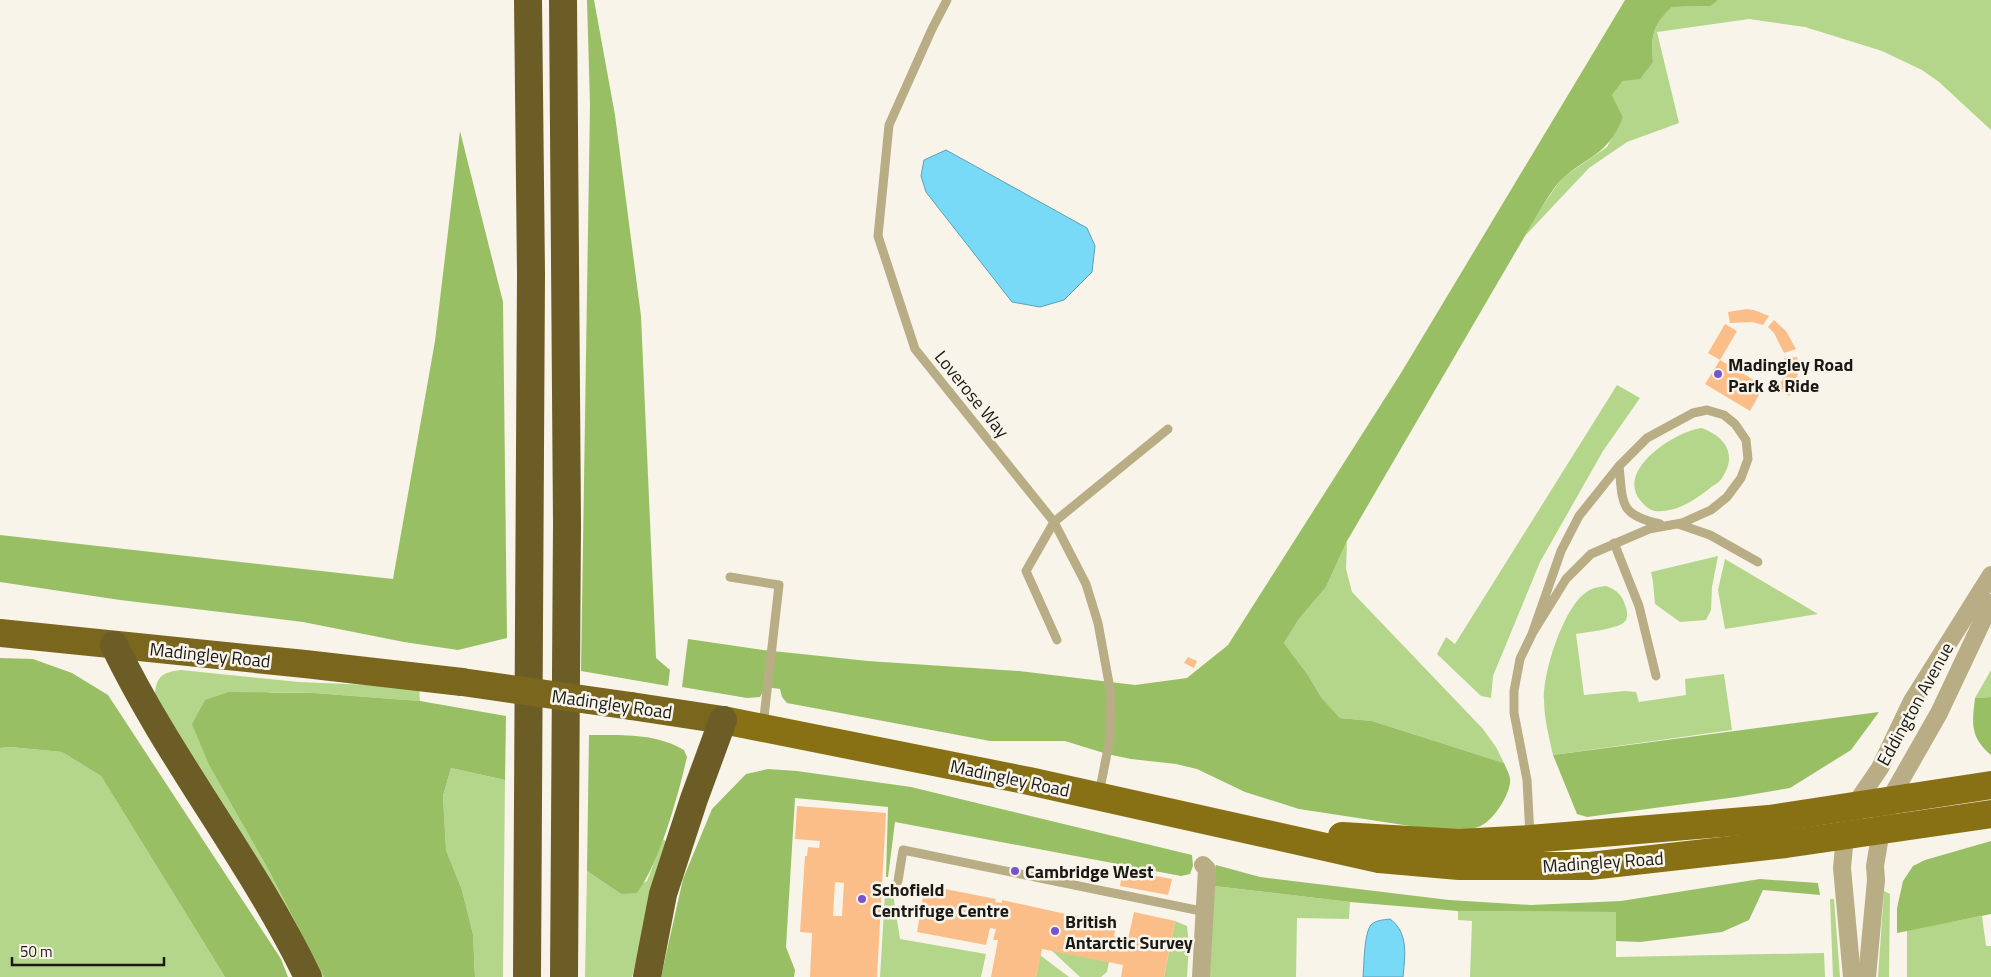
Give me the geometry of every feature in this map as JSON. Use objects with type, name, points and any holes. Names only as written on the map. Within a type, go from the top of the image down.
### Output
[{"type":"highway","points":[[528,0],[531,274],[528,977]]},
{"type":"highway","points":[[563,0],[567,514],[564,977]]},
{"type":"highway","name":"Madingley Road","points":[[0,633],[462,682],[723,720]]},
{"type":"highway","points":[[114,645],[134,687],[156,725],[266,898],[308,977]]},
{"type":"highway","points":[[647,977],[663,894],[694,799],[723,720]]},
{"type":"main road","name":"Madingley Road","points":[[723,720],[1011,777],[1380,859],[1459,866],[1533,853],[1991,785]]},
{"type":"main road","name":"Madingley Road","points":[[1533,853],[1590,866],[1786,844],[1991,814]]},
{"type":"street","name":"Eddington Avenue","points":[[1852,977],[1842,868],[1844,835],[1854,806],[1880,768],[1912,701],[1991,575]]},
{"type":"street","name":"Eddington Avenue","points":[[1867,977],[1876,880],[1875,866],[1881,830],[1890,800],[1939,713],[1991,603]]},
{"type":"street","points":[[1201,977],[1207,869],[1203,865]]},
{"type":"lane","name":"Loverose Way","points":[[947,0],[889,125],[878,236],[915,348],[1054,522],[1086,584],[1098,624],[1111,694],[1110,738],[1099,797]]},
{"type":"lane","points":[[1532,634],[1561,550],[1579,516],[1619,466],[1647,438],[1692,413],[1708,410],[1724,415],[1735,424],[1746,440],[1748,459],[1741,478],[1727,497],[1710,510],[1682,524],[1649,528],[1591,554],[1566,579],[1532,634],[1520,659],[1514,691],[1514,713],[1527,780],[1533,853]]},
{"type":"lane","points":[[1057,640],[1026,572],[1054,522],[1168,429]]},
{"type":"lane","points":[[1619,466],[1625,505],[1632,515],[1660,524],[1682,524],[1710,535],[1758,562]]},
{"type":"lane","points":[[1614,543],[1639,606],[1656,676]]},
{"type":"lane","points":[[730,577],[779,585],[762,728]]},
{"type":"lane","points":[[898,881],[903,850],[1206,912]]},
{"type":"green space","points":[[587,0],[594,0],[615,115],[641,316],[656,658],[670,670],[668,686],[581,671],[590,104]]},
{"type":"green space","points":[[1625,0],[1718,0],[1711,6],[1672,7],[1660,20],[1653,38],[1653,62],[1640,79],[1623,81],[1612,95],[1623,117],[1618,129],[1606,146],[1561,180],[1543,205],[1347,541],[1326,587],[1299,619],[1284,643],[1308,675],[1321,697],[1340,718],[1372,721],[1504,763],[1510,778],[1510,784],[1500,807],[1489,820],[1478,827],[1443,831],[1299,809],[1245,792],[1197,769],[1107,754],[1065,741],[990,741],[787,703],[782,697],[780,689],[766,687],[760,697],[747,698],[682,687],[688,639],[763,650],[868,661],[1019,671],[1135,685],[1187,678],[1228,645],[1401,373]]},
{"type":"green space","points":[[1718,0],[1991,0],[1991,130],[1939,82],[1922,70],[1882,51],[1805,27],[1749,19],[1657,32],[1679,123],[1627,142],[1589,168],[1524,237],[1562,178],[1607,147],[1623,117],[1612,95],[1623,81],[1653,62],[1652,45],[1654,32],[1660,20],[1672,7],[1711,6]]},
{"type":"green space","points":[[460,131],[503,302],[507,638],[458,650],[404,642],[303,622],[120,600],[0,582],[0,535],[393,579],[435,341]]},
{"type":"green space","points":[[1617,385],[1640,398],[1603,451],[1540,562],[1493,676],[1491,698],[1481,696],[1437,654],[1446,637],[1455,644]]},
{"type":"green space","points":[[1702,428],[1717,436],[1727,447],[1729,461],[1721,479],[1698,497],[1678,508],[1655,511],[1649,508],[1640,500],[1635,488],[1636,477],[1642,465],[1664,444],[1678,436]]},
{"type":"green space","points":[[1347,541],[1346,569],[1352,592],[1483,729],[1496,747],[1504,763],[1372,721],[1340,718],[1321,697],[1308,675],[1284,643],[1299,619],[1326,587]]},
{"type":"green space","points":[[1718,556],[1712,587],[1711,610],[1706,620],[1680,622],[1655,604],[1651,572]]},
{"type":"green space","points":[[1725,559],[1818,614],[1725,629],[1718,590]]},
{"type":"green space","points":[[1606,586],[1616,591],[1622,598],[1627,610],[1627,618],[1618,626],[1576,634],[1584,695],[1625,691],[1636,692],[1639,702],[1686,695],[1685,679],[1724,674],[1732,730],[1553,755],[1544,699],[1551,657],[1563,624],[1579,599],[1590,590]]},
{"type":"green space","points":[[0,658],[33,659],[72,673],[108,695],[281,959],[288,977],[225,977],[101,776],[62,752],[10,747],[0,748]]},
{"type":"green space","points":[[181,670],[299,682],[419,687],[420,701],[314,693],[269,692],[210,767],[269,871],[324,977],[319,977],[155,698],[156,685],[160,677],[168,672]]},
{"type":"green space","points":[[1991,670],[1991,697],[1975,698]]},
{"type":"green space","points":[[229,692],[314,693],[420,701],[506,716],[505,780],[451,768],[443,796],[446,850],[462,890],[473,934],[475,977],[324,977],[269,871],[210,767],[192,724],[205,700]]},
{"type":"green space","points":[[1991,697],[1991,755],[1976,736],[1973,715],[1975,698]]},
{"type":"green space","points":[[1879,712],[1851,750],[1790,788],[1587,817],[1577,814],[1553,755]]},
{"type":"green space","points":[[589,735],[626,735],[662,740],[684,750],[687,757],[661,847],[637,893],[621,894],[587,871]]},
{"type":"green space","points":[[10,747],[62,752],[101,776],[225,977],[0,977],[0,748]]},
{"type":"green space","points":[[451,768],[505,780],[503,977],[475,977],[473,934],[462,890],[446,850],[443,796]]},
{"type":"green space","points":[[768,769],[797,771],[911,787],[1192,855],[1193,866],[1190,874],[1181,876],[895,822],[888,877],[886,877],[888,807],[795,798],[786,947],[795,970],[794,977],[661,977],[683,879],[712,809],[746,774]]},
{"type":"green space","points":[[663,839],[666,842],[632,977],[585,977],[587,871],[621,894],[647,881]]},
{"type":"green space","points":[[1991,841],[1991,914],[1897,933],[1897,908],[1903,881],[1913,866],[1925,860]]},
{"type":"green space","points":[[1216,865],[1260,877],[1449,900],[1531,905],[1621,901],[1760,879],[1818,883],[1820,895],[1763,890],[1749,920],[1722,932],[1640,942],[1616,941],[1616,912],[1458,911],[1350,902],[1214,886]]},
{"type":"green space","points":[[1214,886],[1350,902],[1349,919],[1297,918],[1296,977],[1207,977]]},
{"type":"green space","points":[[1884,891],[1890,894],[1889,977],[1878,977]]},
{"type":"green space","points":[[885,894],[893,894],[900,939],[986,954],[981,977],[880,977]]},
{"type":"green space","points":[[1830,899],[1834,899],[1840,977],[1833,977]]},
{"type":"green space","points":[[1458,911],[1616,912],[1616,957],[1824,953],[1825,977],[1470,977],[1472,921],[1458,920]]},
{"type":"green space","points":[[1982,916],[1986,946],[1991,946],[1991,977],[1907,977],[1907,930]]},
{"type":"green space","points":[[1175,921],[1187,926],[1189,945],[1187,977],[1164,977]]},
{"type":"green space","points":[[1051,950],[1109,962],[1107,972],[1101,977],[1080,977]]},
{"type":"green space","points":[[1040,955],[1069,977],[1036,977]]},
{"type":"water","points":[[946,150],[1087,228],[1095,246],[1092,272],[1064,300],[1040,307],[1012,302],[926,192],[921,176],[924,160]]},
{"type":"water","points":[[1390,919],[1396,925],[1403,938],[1405,953],[1403,977],[1363,977],[1369,929],[1375,922]]},
{"type":"building","points":[[1746,309],[1769,316],[1763,325],[1752,322],[1730,323],[1728,312]]},
{"type":"building","points":[[1774,320],[1786,331],[1796,349],[1784,353],[1774,333],[1768,327]]},
{"type":"building","points":[[1725,324],[1737,331],[1720,360],[1708,353]]},
{"type":"building","points":[[1797,357],[1799,366],[1796,384],[1789,396],[1778,389],[1785,374],[1784,358]]},
{"type":"building","points":[[1720,360],[1764,386],[1750,411],[1705,384]]},
{"type":"building","points":[[1188,657],[1197,661],[1194,668],[1184,663]]},
{"type":"building","name":"Schofield Centrifuge Centre","points":[[797,806],[886,813],[877,977],[810,977],[812,933],[800,932],[805,856],[807,856],[808,847],[819,848],[820,841],[795,839]],"holes":[[[835,882],[844,883],[842,916],[833,916]]]},
{"type":"building","points":[[1123,870],[1172,879],[1168,895],[1120,886]]},
{"type":"building","name":"British Antarctic Survey","points":[[925,885],[996,899],[995,902],[1002,903],[1002,900],[1116,925],[1114,936],[1128,939],[1134,912],[1175,921],[1164,977],[1121,977],[1123,965],[1042,949],[1036,977],[991,977],[998,940],[993,940],[996,929],[990,928],[986,945],[917,932]]},
{"type":"place","name":"Madingley Road Park & Ride","points":[[1718,374]]},
{"type":"place","name":"Cambridge West","points":[[1015,871]]},
{"type":"place","name":"Schofield Centrifuge Centre","points":[[862,899]]},
{"type":"place","name":"British Antarctic Survey","points":[[1055,931]]}]
